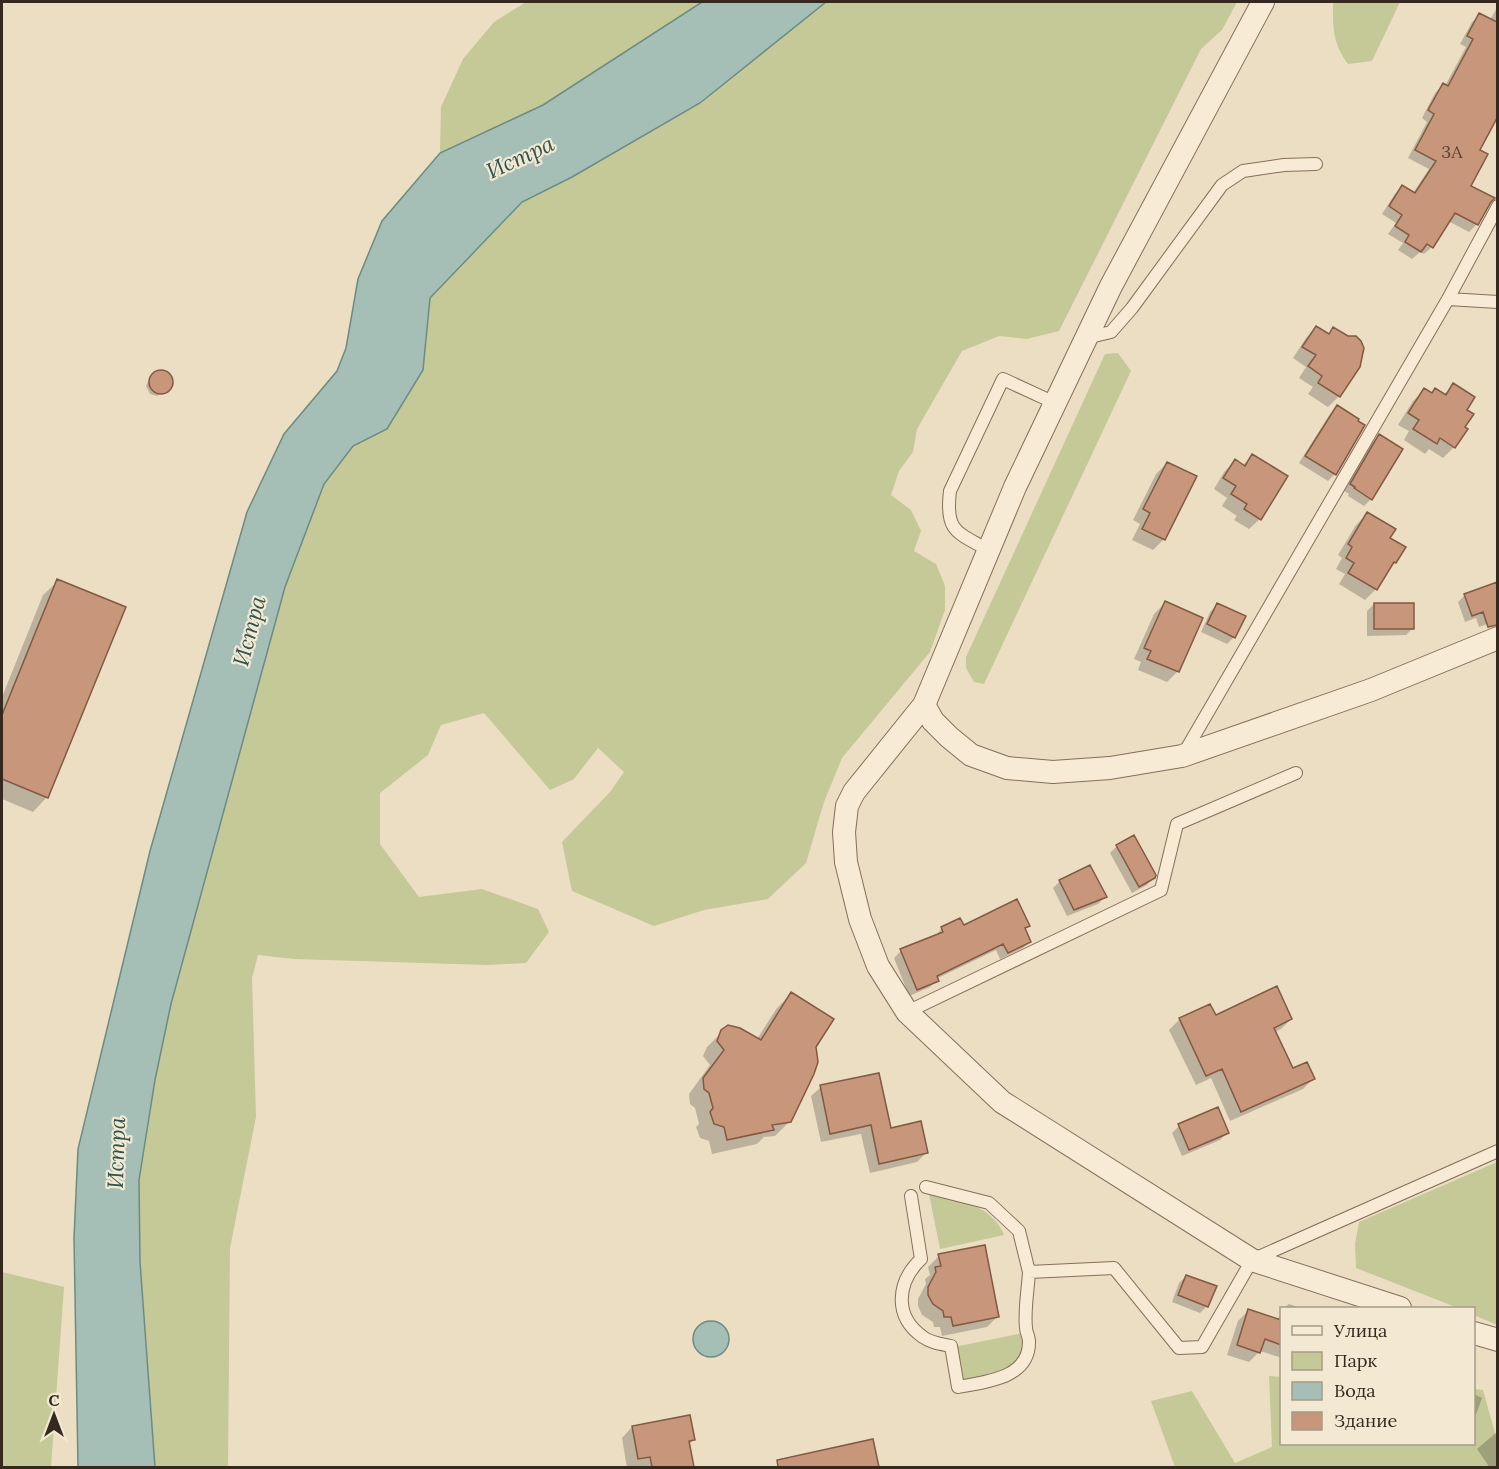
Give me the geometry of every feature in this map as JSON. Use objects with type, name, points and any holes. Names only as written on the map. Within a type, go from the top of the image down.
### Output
[{"type":"street","points":[[1263,2],[1111,286],[1015,487],[924,705],[854,792],[847,806],[844,832],[846,862],[860,919],[878,966],[907,1012],[1002,1102],[1252,1260],[1397,1307]]},
{"type":"street","points":[[924,705],[933,722],[971,755],[1006,768],[1053,772],[1110,768],[1182,756],[1371,690],[1497,638]]},
{"type":"street","points":[[1475,1334],[1497,1340]]},
{"type":"lane","points":[[1086,338],[1111,332],[1132,308],[1222,185],[1243,171],[1284,165],[1316,164]]},
{"type":"lane","points":[[1182,756],[1448,299],[1497,206]]},
{"type":"lane","points":[[1448,299],[1497,302]]},
{"type":"lane","points":[[988,550],[960,534],[950,525],[948,507],[950,492],[1003,379],[1055,403]]},
{"type":"lane","points":[[907,1012],[1161,890],[1177,824],[1296,773]]},
{"type":"lane","points":[[1029,1272],[1114,1268],[1179,1348],[1202,1347],[1252,1260],[1497,1151]]},
{"type":"lane","points":[[911,1196],[921,1259],[910,1270],[902,1284],[901,1299],[904,1315],[912,1327],[924,1338],[951,1346],[958,1387],[1000,1379],[1018,1369],[1029,1342],[1026,1327],[1029,1272],[1019,1231],[989,1203],[926,1187]]},
{"type":"green space","points":[[526,2],[702,2],[543,105],[440,153],[441,107],[463,59],[494,22]]},
{"type":"green space","points":[[826,2],[1237,2],[1222,30],[1201,49],[1059,331],[1027,339],[999,336],[962,351],[917,429],[913,452],[899,471],[891,495],[911,510],[921,531],[914,551],[936,564],[945,586],[945,610],[930,652],[842,758],[824,802],[806,863],[768,899],[704,910],[654,926],[572,891],[562,842],[610,792],[624,772],[598,748],[574,779],[550,790],[484,713],[441,725],[428,755],[380,793],[380,844],[419,897],[482,889],[538,909],[549,932],[526,963],[488,965],[294,959],[258,955],[252,978],[256,1117],[230,1248],[228,1467],[155,1468],[140,1262],[139,1180],[155,1080],[171,1004],[285,587],[324,484],[353,446],[387,429],[423,370],[430,298],[522,202],[572,177],[700,103]]},
{"type":"green space","points":[[1333,2],[1400,2],[1372,61],[1348,64],[1336,41]]},
{"type":"green space","points":[[1118,353],[1131,371],[984,684],[974,682],[966,668],[966,657],[1105,354]]},
{"type":"green space","points":[[1497,1162],[1497,1325],[1475,1315],[1475,1307],[1455,1307],[1356,1268],[1355,1244],[1359,1222]]},
{"type":"green space","points":[[944,1192],[987,1213],[1000,1226],[1004,1235],[940,1249],[929,1194]]},
{"type":"green space","points":[[2,1272],[64,1287],[51,1467],[2,1467]]},
{"type":"green space","points":[[1023,1333],[1024,1346],[1021,1357],[1014,1364],[994,1374],[959,1381],[954,1347]]},
{"type":"green space","points":[[1269,1376],[1280,1377],[1280,1445],[1475,1445],[1475,1389],[1483,1390],[1497,1440],[1497,1467],[1175,1467],[1151,1401],[1192,1391],[1235,1463],[1272,1447]]},
{"type":"water","name":"Истра","points":[[702,2],[826,2],[700,103],[572,177],[522,202],[430,298],[423,370],[387,429],[353,446],[324,484],[285,587],[171,1004],[155,1080],[139,1180],[140,1262],[155,1467],[78,1467],[74,1238],[78,1149],[150,851],[247,512],[284,434],[337,371],[346,348],[358,279],[382,221],[440,153],[543,105]]},
{"type":"water","points":[[711,1321],[724,1326],[729,1339],[724,1352],[711,1357],[698,1352],[693,1339],[698,1326]]},
{"type":"building","points":[[1479,13],[1497,22],[1497,118],[1480,150],[1488,154],[1471,186],[1495,198],[1478,225],[1455,213],[1433,248],[1427,244],[1421,252],[1405,242],[1409,235],[1395,226],[1402,215],[1389,206],[1402,185],[1415,193],[1436,161],[1415,150],[1434,114],[1428,110],[1443,83],[1448,86],[1473,39],[1467,36]]},
{"type":"building","points":[[1316,326],[1329,334],[1333,327],[1348,336],[1356,336],[1364,348],[1360,367],[1340,397],[1318,383],[1322,376],[1308,366],[1316,355],[1302,347]]},
{"type":"building","points":[[161,370],[169,374],[173,382],[169,390],[161,394],[153,390],[149,382],[153,374]]},
{"type":"building","points":[[1453,383],[1475,397],[1467,410],[1474,414],[1465,427],[1468,429],[1455,448],[1440,438],[1437,444],[1413,429],[1419,420],[1408,413],[1424,388],[1432,393],[1435,388],[1446,395]]},
{"type":"building","points":[[1337,405],[1365,425],[1336,475],[1305,456]]},
{"type":"building","points":[[1379,434],[1403,449],[1372,500],[1350,484]]},
{"type":"building","points":[[1252,454],[1288,476],[1261,520],[1244,509],[1247,504],[1231,494],[1236,486],[1223,478],[1235,459],[1245,466]]},
{"type":"building","points":[[1167,462],[1197,476],[1165,540],[1142,529],[1150,513],[1143,509]]},
{"type":"building","points":[[1367,512],[1396,529],[1390,538],[1406,547],[1377,590],[1348,573],[1354,563],[1346,558],[1352,547],[1348,544]]},
{"type":"building","points":[[57,579],[126,607],[48,798],[2,779],[2,715]]},
{"type":"building","points":[[1497,582],[1497,625],[1488,627],[1483,612],[1472,616],[1464,594]]},
{"type":"building","points":[[1165,601],[1203,618],[1179,672],[1147,659],[1151,651],[1144,648]]},
{"type":"building","points":[[1217,603],[1246,616],[1235,638],[1207,624]]},
{"type":"building","points":[[1374,603],[1414,603],[1414,629],[1374,629]]},
{"type":"building","points":[[1134,835],[1156,875],[1155,878],[1139,887],[1116,845]]},
{"type":"building","points":[[1090,865],[1107,897],[1074,910],[1059,880]]},
{"type":"building","points":[[1017,899],[1030,926],[1025,928],[1031,942],[1008,953],[1003,944],[937,976],[939,981],[917,990],[900,949],[943,932],[941,927],[960,918],[964,925]]},
{"type":"building","points":[[1277,986],[1292,1019],[1274,1028],[1293,1068],[1307,1062],[1315,1079],[1241,1112],[1222,1069],[1206,1076],[1179,1018],[1210,1004],[1216,1015]]},
{"type":"building","points":[[791,992],[834,1019],[816,1047],[818,1062],[814,1074],[791,1122],[772,1125],[774,1130],[727,1140],[724,1127],[714,1124],[710,1112],[713,1108],[709,1093],[704,1089],[703,1078],[724,1050],[717,1041],[721,1030],[728,1025],[740,1028],[761,1040]]},
{"type":"building","points":[[879,1073],[891,1128],[921,1121],[928,1153],[879,1164],[871,1125],[830,1134],[820,1085]]},
{"type":"building","points":[[1218,1107],[1229,1133],[1189,1150],[1178,1124]]},
{"type":"building","points":[[985,1245],[999,1317],[953,1326],[951,1317],[944,1317],[943,1311],[933,1304],[928,1295],[928,1287],[936,1272],[935,1267],[941,1266],[938,1254]]},
{"type":"building","points":[[1186,1275],[1217,1286],[1208,1307],[1178,1295]]},
{"type":"building","points":[[1248,1309],[1280,1320],[1280,1345],[1265,1339],[1260,1353],[1237,1345]]},
{"type":"building","points":[[690,1415],[695,1440],[689,1441],[694,1467],[652,1467],[650,1457],[638,1459],[632,1426]]},
{"type":"building","points":[[873,1439],[879,1467],[778,1467],[777,1460]]}]
